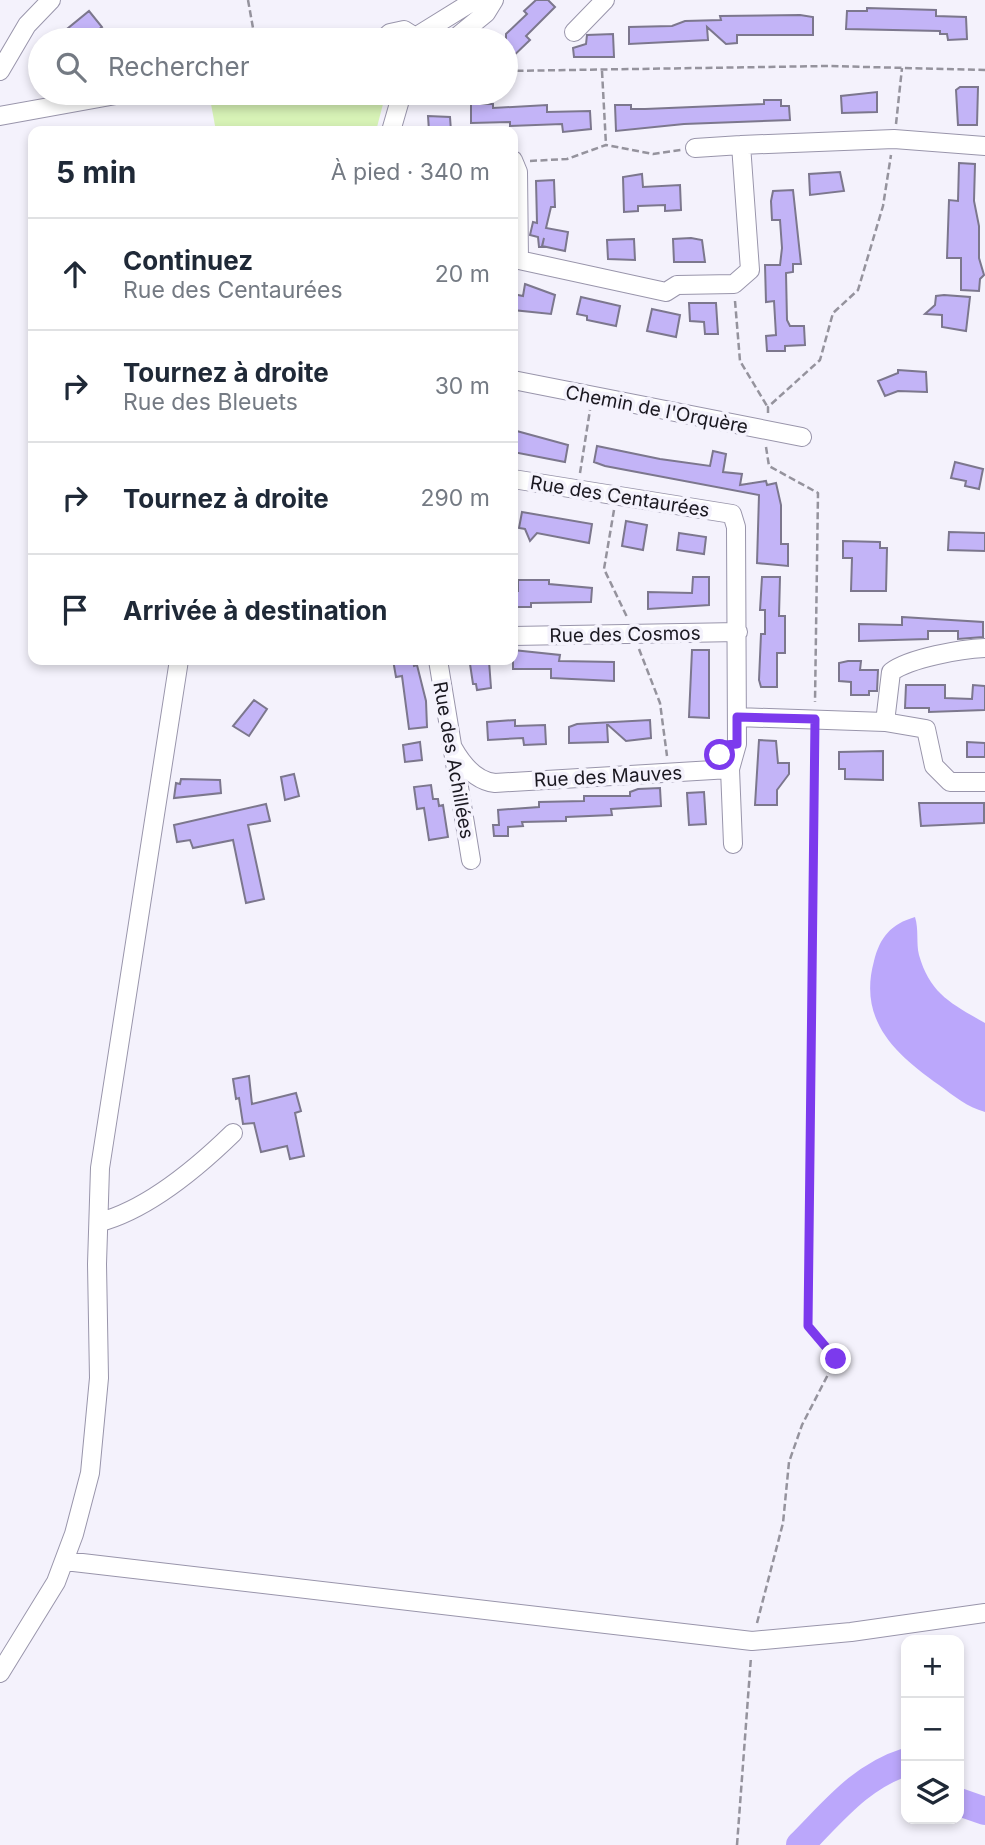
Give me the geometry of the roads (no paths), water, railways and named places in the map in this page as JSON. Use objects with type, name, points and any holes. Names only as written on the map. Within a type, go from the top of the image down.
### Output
[{"type":"street","points":[[0,71],[27,25],[51,0]]},
{"type":"street","points":[[434,28],[475,0]]},
{"type":"street","points":[[468,28],[486,13],[494,0]]},
{"type":"street","points":[[574,32],[605,0]]},
{"type":"street","points":[[0,116],[61,105]]},
{"type":"street","points":[[392,126],[399,105]]},
{"type":"street","points":[[695,148],[894,138],[985,146]]},
{"type":"street","points":[[518,216],[519,260],[666,292],[677,285],[734,284],[750,270],[741,145]]},
{"type":"street","name":"Chemin de l'Orquère","points":[[518,381],[802,437]]},
{"type":"street","name":"Rue des Centaurées","points":[[518,480],[732,514],[736,527],[738,632],[737,744],[730,769],[733,844]]},
{"type":"street","name":"Rue des Cosmos","points":[[518,636],[738,632]]},
{"type":"street","points":[[885,722],[891,672],[903,663],[935,658],[958,649],[985,649]]},
{"type":"street","points":[[0,1673],[38,1612],[65,1561],[90,1473],[99,1378],[97,1264],[100,1168],[178,665]]},
{"type":"street","name":"Rue des Achillées","points":[[439,665],[471,860]]},
{"type":"street","points":[[737,717],[885,722],[926,729],[934,766],[950,782],[985,782]]},
{"type":"street","points":[[453,748],[462,764],[485,782],[464,814]]},
{"type":"street","name":"Rue des Mauves","points":[[485,782],[730,769]]},
{"type":"street","points":[[100,1222],[116,1217],[159,1192],[209,1157],[233,1133]]},
{"type":"street","points":[[65,1561],[752,1641],[851,1632],[985,1613]]},
{"type":"waterway","points":[[800,1845],[861,1786],[901,1764]]},
{"type":"waterway","points":[[964,1804],[985,1811]]}]
